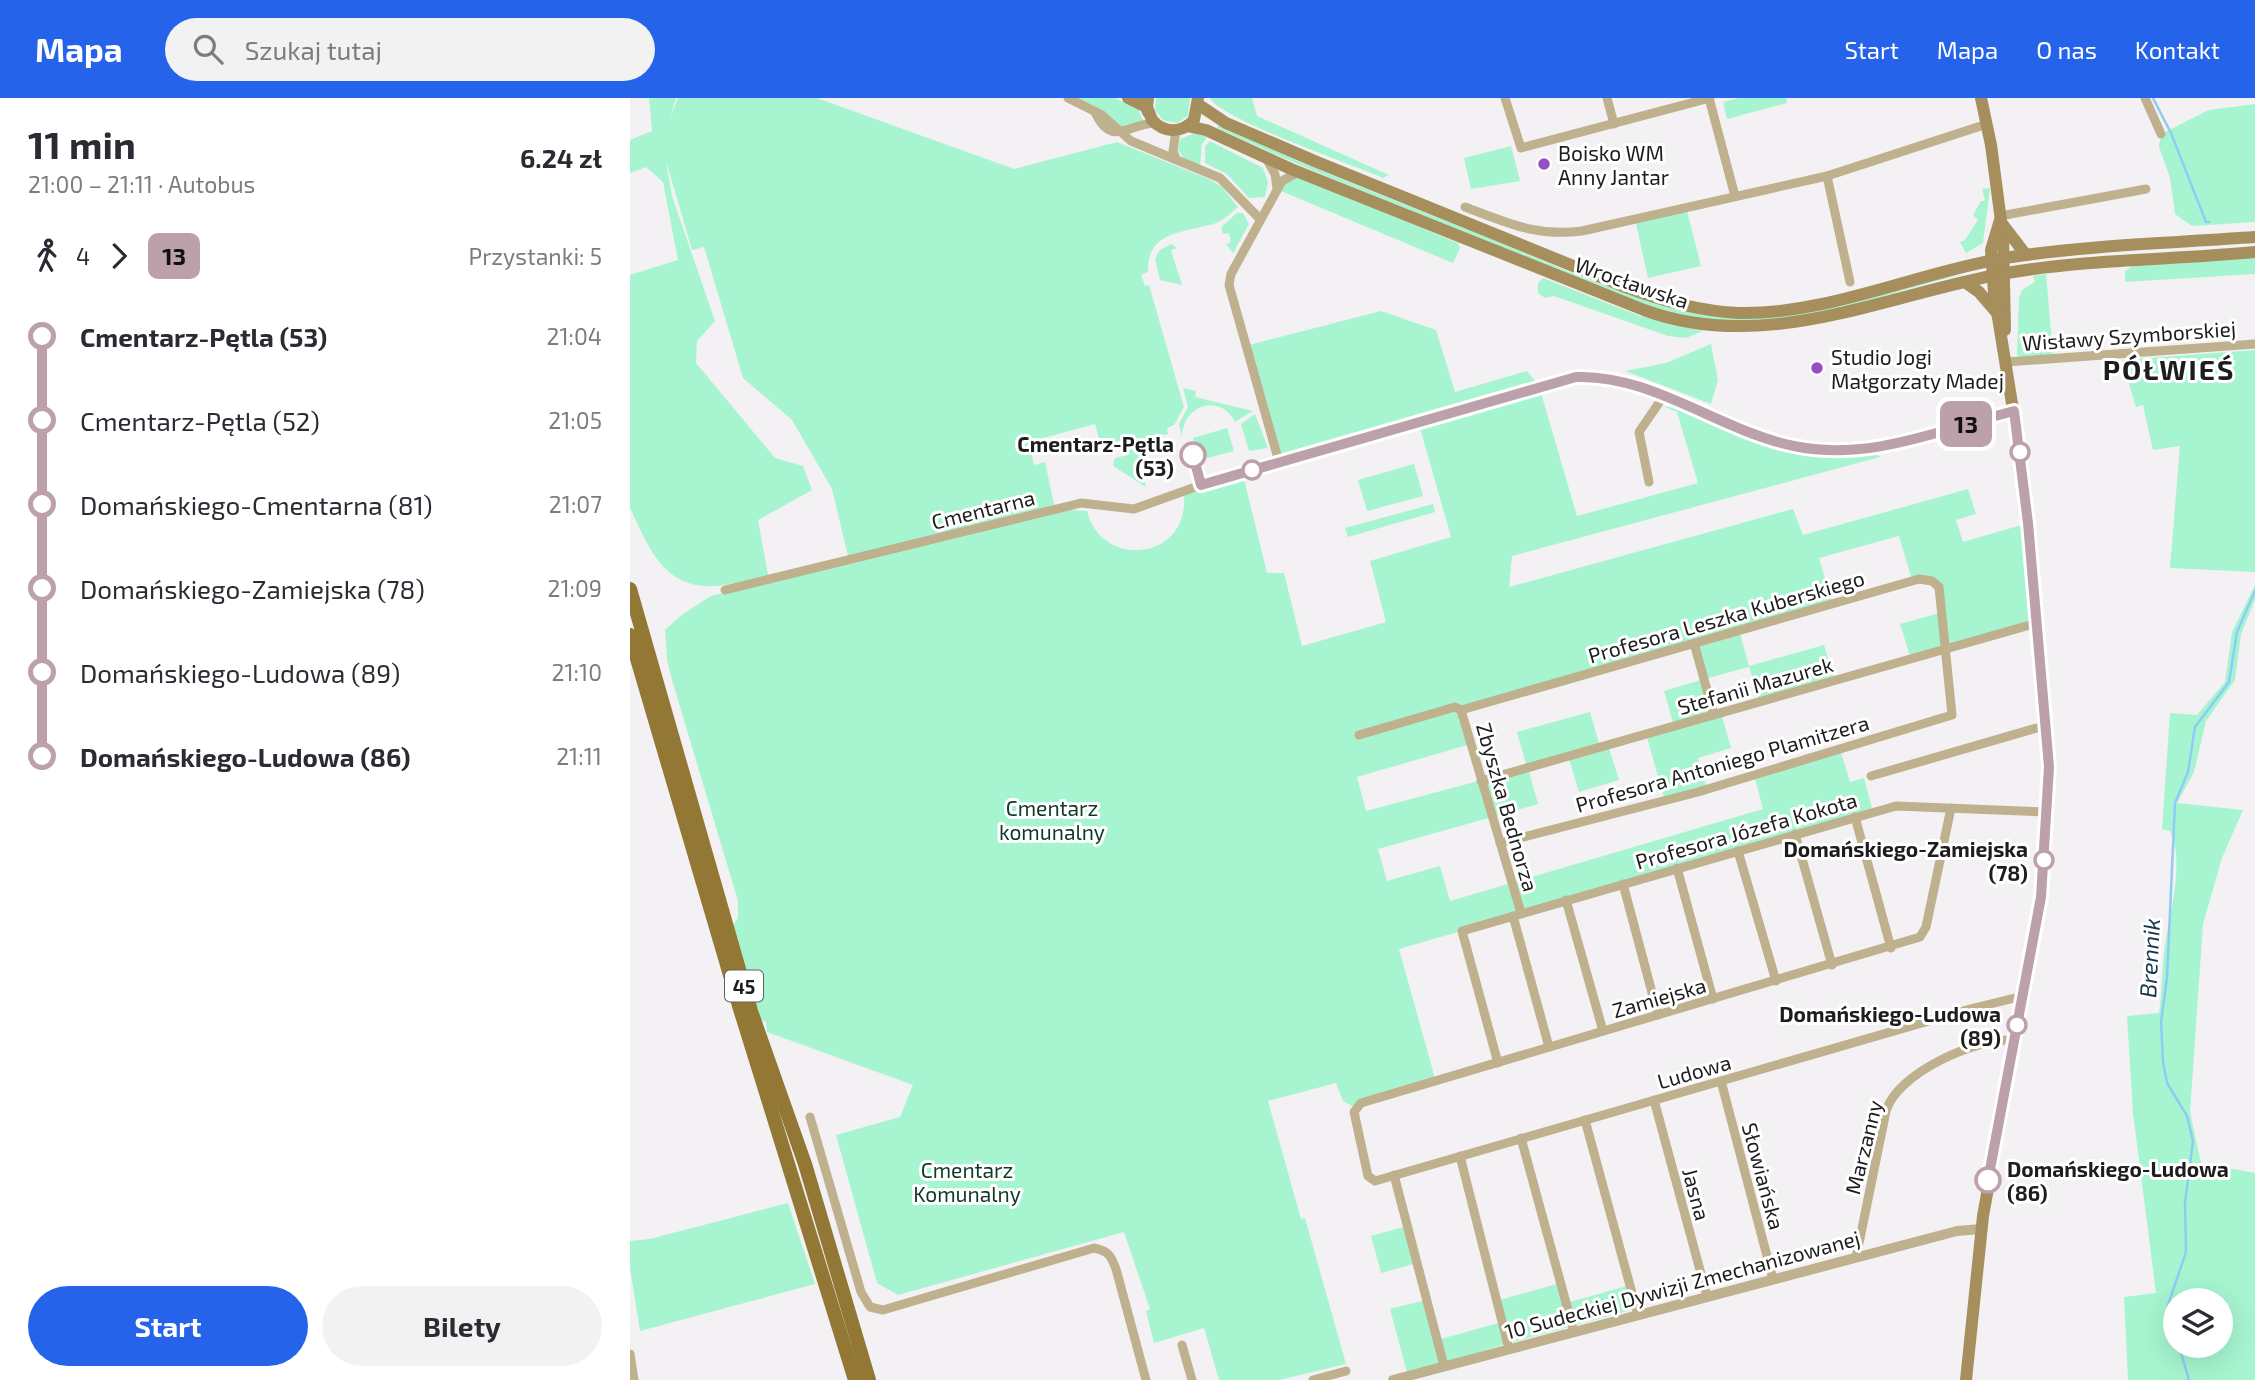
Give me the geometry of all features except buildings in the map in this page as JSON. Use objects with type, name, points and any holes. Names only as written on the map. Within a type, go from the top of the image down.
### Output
[{"type":"main road","points":[[1128,98],[1146,107],[1152,118]]},
{"type":"main road","points":[[1148,98],[1152,118]]},
{"type":"main road","points":[[1981,98],[2000,218],[2003,342]]},
{"type":"main road","points":[[1181,128],[1194,120],[1198,102]]},
{"type":"main road","name":"Wrocławska","points":[[1198,102],[1226,123],[1625,287],[1685,306],[1737,313],[1782,310],[2026,255],[2255,237]]},
{"type":"main road","name":"Wrocławska","points":[[1152,118],[1181,128],[1206,130],[1298,172],[1632,306],[1681,321],[1725,328],[1779,325],[2000,275],[2094,263],[2255,251]]},
{"type":"main road","points":[[2000,218],[2026,255]]},
{"type":"main road","points":[[1966,1380],[1981,1229],[2041,897],[2047,812],[2047,725],[2014,411],[1997,314],[2000,275]]},
{"type":"main road","points":[[1965,282],[1979,292],[1997,314]]},
{"type":"main road","name":"45","points":[[630,589],[751,1010],[802,1157],[869,1380]]},
{"type":"main road","name":"45","points":[[630,635],[740,1009],[855,1380]]},
{"type":"street","points":[[1068,98],[1094,110],[1105,127],[1121,133],[1131,141],[1220,178],[1260,219]]},
{"type":"street","points":[[1506,98],[1521,148],[1709,98],[1735,196]]},
{"type":"street","points":[[1607,98],[1614,124]]},
{"type":"street","points":[[2145,98],[2161,134]]},
{"type":"street","points":[[1121,133],[1152,118]]},
{"type":"street","points":[[1465,207],[1527,230],[1555,233],[1582,231],[1827,176],[1987,124]]},
{"type":"street","points":[[1176,159],[1173,151],[1181,128]]},
{"type":"street","points":[[1265,157],[1275,174],[1277,189]]},
{"type":"street","points":[[1279,462],[1229,290],[1231,274],[1277,189],[1285,177],[1298,172]]},
{"type":"street","points":[[1827,176],[1850,282]]},
{"type":"street","points":[[2000,218],[2146,189]]},
{"type":"street","name":"Wisławy Szymborskiej","points":[[2006,362],[2255,344]]},
{"type":"street","name":"Cmentarna","points":[[725,590],[1081,503],[1133,509],[1279,462],[1576,377],[1611,378],[1775,441],[1830,450],[1895,444],[2014,411]]},
{"type":"street","points":[[1648,482],[1639,432],[1663,397]]},
{"type":"street","name":"Profesora Leszka Kuberskiego","points":[[1359,735],[1455,708],[1461,710],[1923,579],[1936,583],[1941,592],[1946,649]]},
{"type":"street","name":"Stefanii Mazurek","points":[[1481,781],[2037,623]]},
{"type":"street","points":[[1694,643],[1714,715]]},
{"type":"street","name":"Profesora Antoniego Plamitzera","points":[[1500,844],[1698,792],[1952,715],[1946,649]]},
{"type":"street","name":"Zbyszka Bednorza","points":[[1461,710],[1500,844],[1549,1047]]},
{"type":"street","points":[[1871,776],[2047,725]]},
{"type":"street","name":"Profesora Józefa Kokota","points":[[1498,1063],[1462,931],[1896,806],[2047,812]]},
{"type":"street","name":"Zamiejska","points":[[1375,1181],[1368,1176],[1354,1112],[1356,1108],[1549,1047],[1916,940],[1924,933],[1951,808]]},
{"type":"street","points":[[1855,817],[1891,948]]},
{"type":"street","points":[[1795,834],[1832,965]]},
{"type":"street","points":[[1738,851],[1776,981]]},
{"type":"street","points":[[1677,868],[1713,999]]},
{"type":"street","points":[[1623,884],[1658,1015]]},
{"type":"street","points":[[1566,900],[1603,1031]]},
{"type":"street","name":"Ludowa","points":[[1375,1181],[2023,996]]},
{"type":"street","name":"Marzanny","points":[[1856,1258],[1886,1111],[1892,1097],[1909,1080],[1948,1056],[2014,1040]]},
{"type":"street","name":"Słowiańska","points":[[1721,1081],[1773,1279]]},
{"type":"street","name":"Jasna","points":[[1654,1100],[1707,1296]]},
{"type":"street","points":[[810,1116],[861,1292],[870,1307],[883,1310],[1094,1248],[1104,1250],[1111,1256],[1116,1269],[1146,1380]]},
{"type":"street","points":[[1585,1120],[1637,1315]]},
{"type":"street","points":[[1521,1138],[1574,1332]]},
{"type":"street","points":[[1460,1156],[1509,1349]]},
{"type":"street","points":[[1394,1175],[1444,1366]]},
{"type":"street","name":"10 Sudeckiej Dywizji Zmechanizowanej","points":[[1393,1380],[1961,1230],[1981,1229]]},
{"type":"street","points":[[1182,1345],[1192,1380]]},
{"type":"street","points":[[630,1354],[634,1380]]},
{"type":"street","points":[[1313,1380],[1346,1371]]},
{"type":"green space","name":"Cmentarz komunalny","points":[[649,98],[676,98],[670,118],[678,98],[817,98],[1014,169],[1117,142],[1211,180],[1222,187],[1238,207],[1216,223],[1161,240],[1149,258],[1148,272],[1141,275],[1145,286],[1149,285],[1184,407],[1174,425],[1167,428],[1168,434],[1151,438],[1153,445],[1138,450],[1146,487],[1113,466],[1115,458],[1128,455],[1123,440],[1101,446],[1095,424],[1029,442],[1034,465],[1045,462],[1055,509],[1087,511],[1095,530],[1109,542],[1125,549],[1143,550],[1159,545],[1173,534],[1182,517],[1184,495],[1244,479],[1267,573],[1284,573],[1302,646],[1386,622],[1370,561],[1451,537],[1420,428],[1279,462],[1245,346],[1381,311],[1436,330],[1455,392],[1527,371],[1539,386],[1577,516],[1698,483],[1677,412],[1663,406],[1675,408],[1674,402],[1775,441],[1863,449],[1872,453],[1893,451],[1877,454],[1880,457],[1512,556],[1509,587],[1793,509],[1803,535],[1968,489],[1976,514],[1956,520],[1963,542],[2028,523],[2037,623],[1911,659],[1900,624],[1943,612],[1939,587],[1912,580],[1899,536],[1819,558],[1832,603],[1739,630],[1749,666],[1824,645],[1835,681],[1760,702],[1749,667],[1704,679],[1694,644],[1462,710],[1471,744],[1357,777],[1366,811],[1527,768],[1517,732],[1590,712],[1600,747],[1608,745],[1619,780],[1579,792],[1568,756],[1528,768],[1538,804],[1378,849],[1387,881],[1440,866],[1450,901],[1763,809],[1754,775],[1840,749],[1850,782],[1864,778],[1873,812],[1399,949],[1436,1082],[1356,1108],[1343,1101],[1336,1083],[1268,1101],[1301,1219],[1305,1218],[1346,1364],[1279,1380],[1219,1380],[1204,1328],[1154,1343],[1146,1311],[1150,1309],[1124,1232],[898,1295],[877,1283],[836,1135],[900,1117],[913,1085],[767,1032],[766,1022],[760,1019],[733,925],[738,918],[738,901],[672,680],[667,660],[665,630],[683,614],[711,596],[849,560],[832,489],[792,420],[743,378],[704,247],[692,250],[666,161],[672,196],[715,321],[697,341],[696,363],[775,458],[803,466],[812,490],[758,520],[768,575],[720,586],[689,583],[665,569],[649,546],[630,508],[630,275],[678,260],[663,182],[646,167],[630,173],[630,140],[652,131]]},
{"type":"green space","points":[[1077,98],[1115,98],[1138,109],[1143,121],[1123,128],[1094,106]]},
{"type":"green space","points":[[1156,98],[1190,98],[1188,116],[1177,123],[1163,120],[1155,110]]},
{"type":"green space","points":[[1210,98],[1252,98],[1257,116],[1389,175],[1383,178],[1261,129],[1237,118]]},
{"type":"green space","points":[[1739,98],[1786,98],[1787,103],[1727,119],[1723,102]]},
{"type":"green space","points":[[2255,104],[2255,222],[2192,226],[2175,214],[2170,177],[2159,147],[2161,134],[2209,110]]},
{"type":"green space","points":[[1219,124],[1317,168],[1573,273],[1634,296],[1697,313],[1729,318],[1965,274],[1833,310],[1780,320],[1753,322],[1685,315],[1619,296],[1587,283],[1285,158],[1217,128]]},
{"type":"green space","points":[[1195,133],[1205,134],[1206,139],[1202,144],[1200,165],[1184,159],[1178,150],[1180,139]]},
{"type":"green space","points":[[1210,141],[1263,168],[1268,182],[1265,197],[1249,198],[1227,174],[1205,163],[1205,146]]},
{"type":"green space","points":[[1511,146],[1520,181],[1471,189],[1464,158]]},
{"type":"green space","points":[[1298,176],[1458,243],[1460,248],[1453,263],[1281,191],[1289,178]]},
{"type":"green space","points":[[1990,188],[1983,243],[1966,253],[1960,242],[1965,240],[1978,220],[1973,215],[1981,201],[1985,201],[1982,189]]},
{"type":"green space","points":[[1686,207],[1701,266],[1648,278],[1635,219]]},
{"type":"green space","points":[[1237,213],[1243,213],[1249,224],[1233,253],[1226,244],[1231,242],[1229,233],[1223,234],[1221,227]]},
{"type":"green space","points":[[1171,244],[1177,248],[1171,250],[1182,285],[1160,280],[1155,259],[1160,250]]},
{"type":"green space","points":[[2255,257],[2255,274],[2125,282],[2125,271],[2133,266]]},
{"type":"green space","points":[[2046,274],[2053,354],[2020,357],[2017,355],[2019,298],[2022,290],[2035,282],[2033,276]]},
{"type":"green space","points":[[1543,278],[1640,316],[1703,331],[1686,338],[1668,336],[1554,296],[1545,298],[1538,293],[1538,283]]},
{"type":"green space","points":[[1711,344],[1718,380],[1711,404],[1625,371],[1666,363]]},
{"type":"green space","points":[[2255,350],[2255,572],[2170,568],[2180,446],[2153,450],[2143,405],[2136,407],[2122,360]]},
{"type":"green space","points":[[1183,388],[1196,391],[1195,397],[1253,411],[1235,422],[1220,407],[1203,407],[1188,417],[1182,437],[1179,424],[1188,407]]},
{"type":"green space","points":[[1255,414],[1268,448],[1249,451],[1241,424]]},
{"type":"green space","points":[[1227,428],[1234,451],[1200,460],[1193,438]]},
{"type":"green space","points":[[1414,464],[1423,496],[1367,511],[1358,480]]},
{"type":"green space","points":[[1433,504],[1435,512],[1348,537],[1345,528]]},
{"type":"green space","points":[[2255,585],[2255,600],[2241,634],[2235,680],[2206,721],[2194,772],[2177,803],[2243,810],[2222,858],[2203,924],[2190,1112],[2201,1163],[2255,1173],[2255,1380],[2128,1380],[2124,1297],[2156,1293],[2133,1113],[2127,1016],[2159,1013],[2164,953],[2176,875],[2174,844],[2170,831],[2162,829],[2170,713],[2197,715],[2225,682],[2232,632]]},
{"type":"green space","points":[[1704,679],[1714,714],[1721,713],[1731,748],[1698,758],[1707,789],[1665,801],[1646,734],[1674,726],[1664,691]]},
{"type":"green space","points":[[788,1203],[815,1284],[640,1331],[630,1268],[630,1241],[650,1239]]},
{"type":"green space","points":[[1407,1226],[1417,1263],[1381,1273],[1371,1236]]},
{"type":"green space","points":[[1560,1283],[1566,1303],[1627,1286],[1632,1310],[1505,1344],[1408,1376],[1390,1309],[1426,1300],[1437,1340],[1502,1322],[1496,1301]]},
{"type":"waterway","name":"Brennik","points":[[2153,98],[2171,133],[2206,222],[2209,222]]},
{"type":"waterway","name":"Brennik","points":[[2174,1288],[2186,1252],[2185,1203],[2193,1141],[2187,1116],[2167,1083],[2163,1062],[2161,1022],[2167,978],[2175,803],[2188,772],[2195,727],[2229,682],[2237,632],[2255,591]]},
{"type":"waterway","name":"Brennik","points":[[2183,1358],[2189,1380]]},
{"type":"bus line","name":"13","points":[[1193,455],[1201,485],[1576,377],[1611,378],[1775,441],[1830,450],[1895,444],[2014,411],[2022,465],[2046,706],[2049,767],[2041,897],[1988,1180]]},
{"type":"place","name":"Boisko WM Anny Jantar","points":[[1544,164]]},
{"type":"place","name":"Studio Jogi Małgorzaty Madej","points":[[1817,368]]},
{"type":"place","name":"Cmentarz-Pętla (53)","points":[[1193,455]]},
{"type":"place","name":"Domańskiego-Zamiejska (78)","points":[[2044,860]]},
{"type":"place","name":"Domańskiego-Ludowa (89)","points":[[2017,1025]]},
{"type":"place","name":"Domańskiego-Ludowa (86)","points":[[1988,1180]]},
{"type":"district","name":"PÓŁWIEŚ","points":[[2169,369]]},
{"type":"park label","name":"Cmentarz Komunalny","points":[[967,1181]]}]
